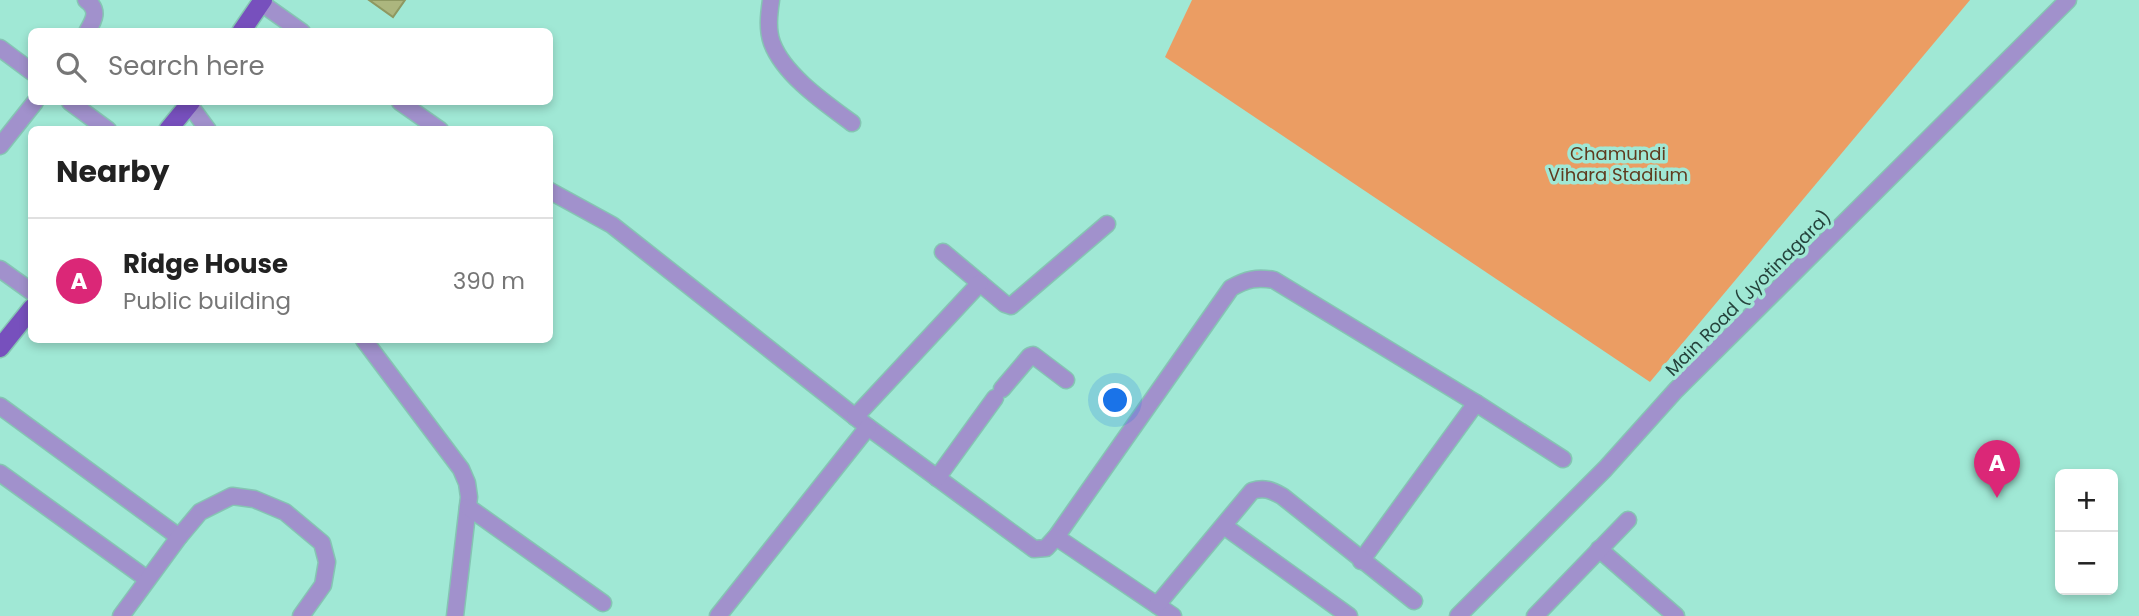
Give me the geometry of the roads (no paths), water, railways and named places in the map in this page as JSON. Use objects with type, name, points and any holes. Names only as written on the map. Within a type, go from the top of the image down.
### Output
[{"type":"main road","points":[[244,28],[262,1]]},
{"type":"main road","points":[[171,126],[188,105]]},
{"type":"main road","points":[[0,348],[28,313]]},
{"type":"street","points":[[86,0],[96,14],[89,28]]},
{"type":"street","points":[[771,0],[768,21],[771,41],[779,57],[814,95],[852,123]]},
{"type":"street","name":"Main Road (Jyotinagara)","points":[[1458,616],[1605,469],[1676,390],[2068,0]]},
{"type":"street","points":[[262,1],[297,28]]},
{"type":"street","points":[[0,48],[28,69]]},
{"type":"street","points":[[0,146],[33,105]]},
{"type":"street","points":[[75,105],[103,126]]},
{"type":"street","points":[[191,105],[205,126]]},
{"type":"street","points":[[404,105],[434,126]]},
{"type":"street","points":[[553,193],[612,225],[862,422],[1034,549],[1046,548],[1056,537],[1231,288],[1246,280],[1274,280],[1563,459]]},
{"type":"street","points":[[943,252],[1005,304],[1013,305],[1107,224]]},
{"type":"street","points":[[0,269],[28,289]]},
{"type":"street","points":[[718,616],[862,422],[980,283]]},
{"type":"street","points":[[366,343],[461,469],[467,483],[468,507],[455,616]]},
{"type":"street","points":[[937,478],[998,394],[1030,356],[1033,355],[1066,380]]},
{"type":"street","points":[[1361,561],[1476,403]]},
{"type":"street","points":[[0,406],[179,537]]},
{"type":"street","points":[[0,473],[147,579]]},
{"type":"street","points":[[1157,605],[1252,491],[1261,488],[1282,496],[1414,601]]},
{"type":"street","points":[[121,616],[200,512],[232,496],[254,499],[285,512],[322,543],[327,562],[323,585],[301,616]]},
{"type":"street","points":[[468,507],[603,603]]},
{"type":"street","points":[[1539,615],[1628,520]]},
{"type":"street","points":[[1224,526],[1349,616]]},
{"type":"street","points":[[1056,537],[1173,616]]},
{"type":"street","points":[[1599,549],[1676,616]]},
{"type":"place","name":"Ridge House","points":[[1997,498]]},
{"type":"park label","name":"Chamundi Vihara Stadium","points":[[1618,163]]}]
